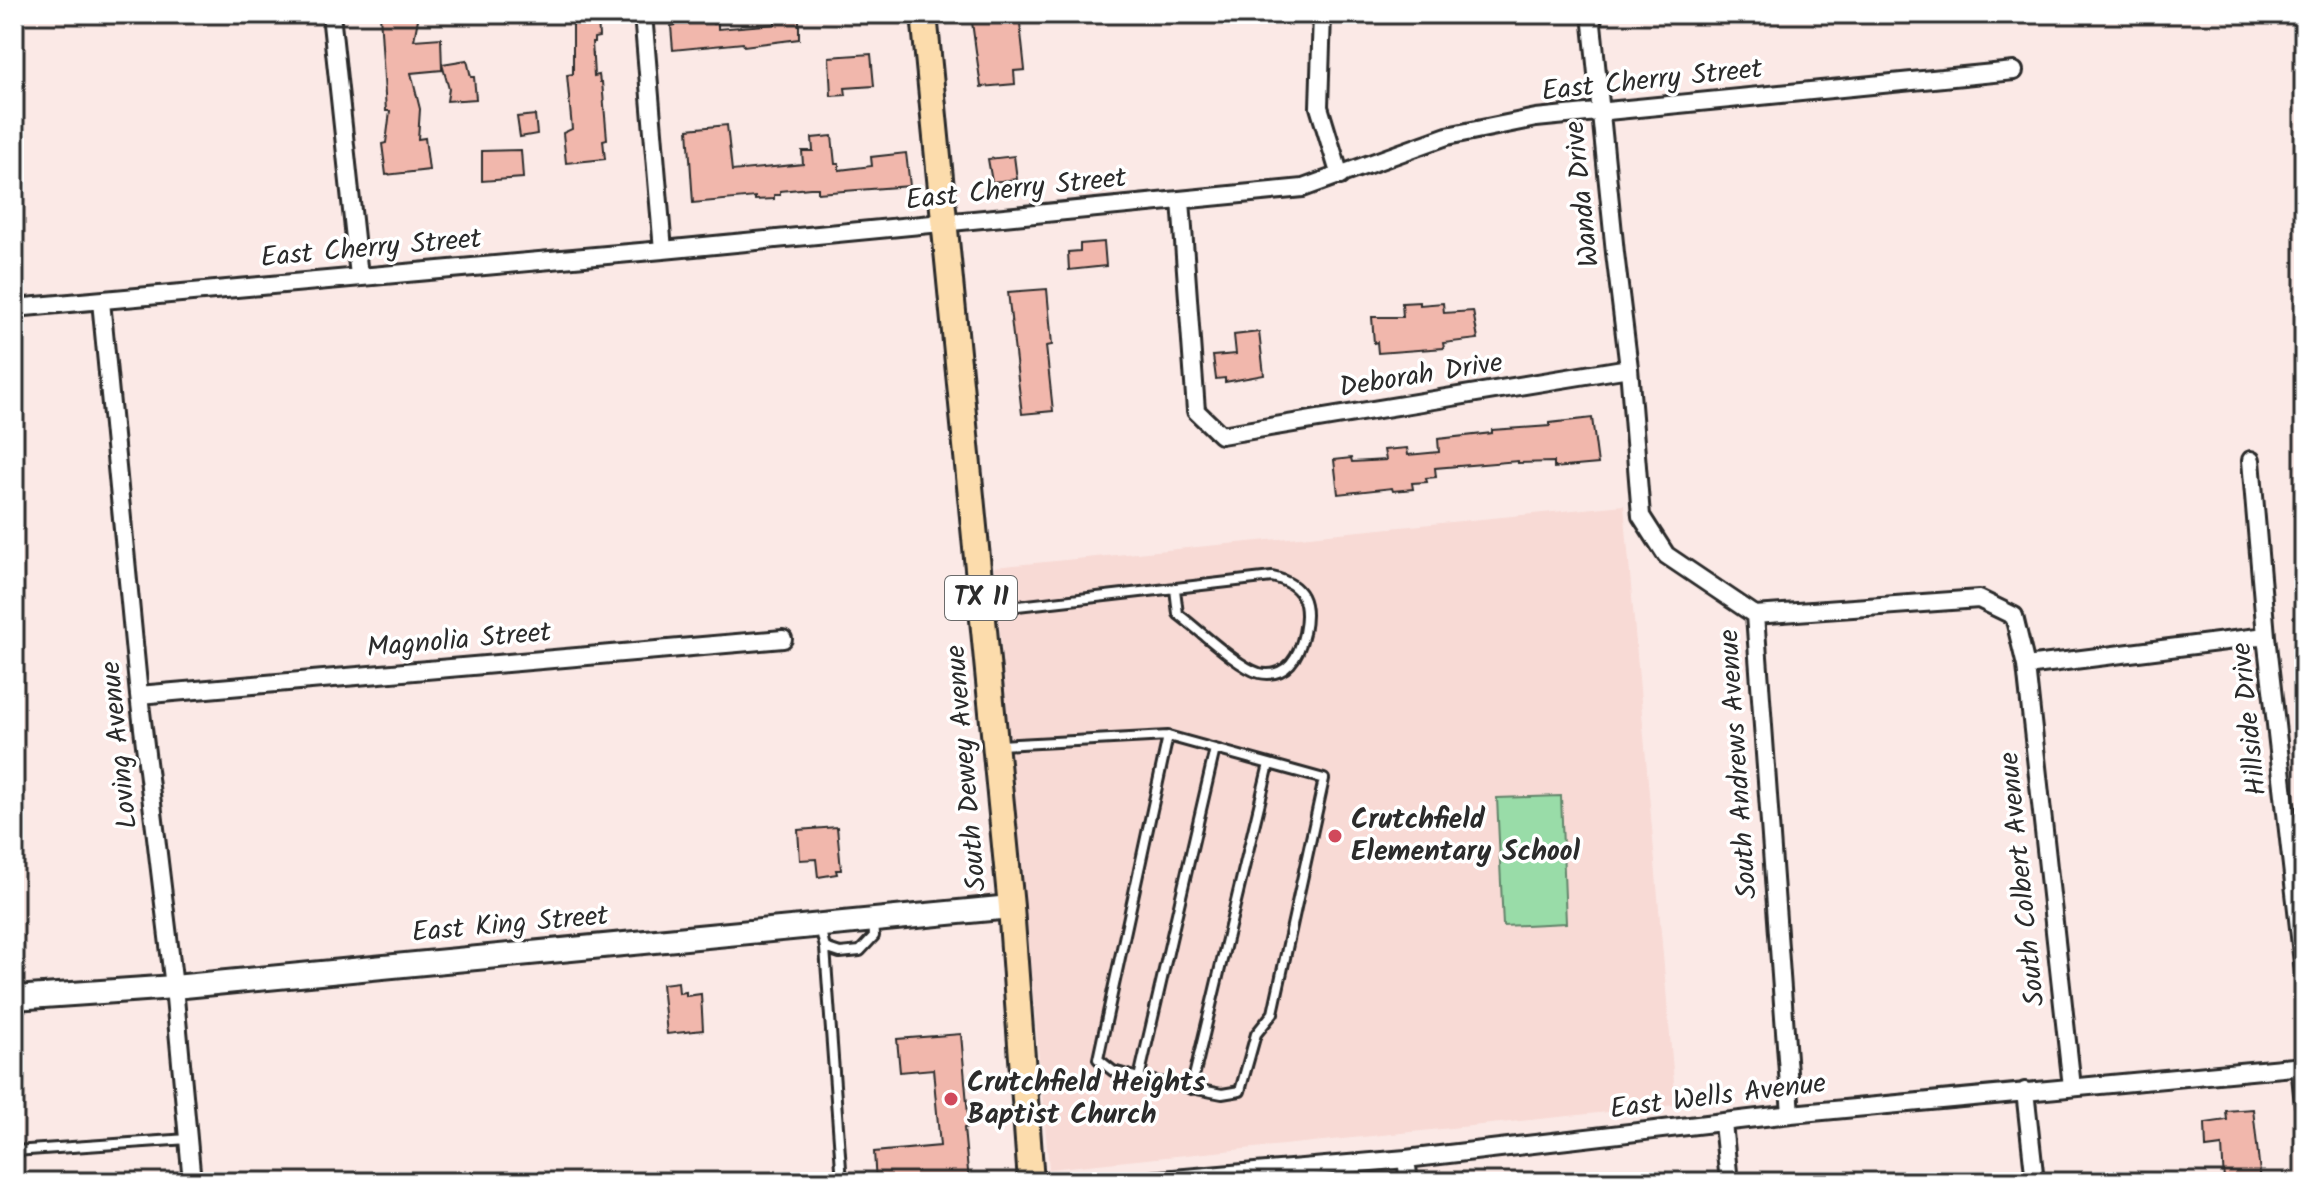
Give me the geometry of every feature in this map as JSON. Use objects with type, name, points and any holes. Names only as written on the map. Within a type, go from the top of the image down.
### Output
[{"type":"main road","name":"South Dewey Avenue","points":[[924,14],[1011,907],[1031,1182]]},
{"type":"street","points":[[331,14],[359,276]]},
{"type":"street","points":[[643,14],[663,250]]},
{"type":"street","points":[[1322,14],[1319,107],[1340,176]]},
{"type":"street","name":"Wanda Drive","points":[[1591,14],[1629,368]]},
{"type":"street","name":"East Cherry Street","points":[[14,308],[663,250],[1303,188],[1447,136],[1536,118],[2014,71]]},
{"type":"street","name":"Deborah Drive","points":[[1181,200],[1196,411],[1221,435],[1629,368]]},
{"type":"street","name":"Loving Avenue","points":[[101,301],[139,695],[174,987],[192,1182]]},
{"type":"street","name":"South Andrews Avenue","points":[[1629,368],[1641,516],[1666,555],[1755,615],[1791,1114]]},
{"type":"street","name":"Hillside Drive","points":[[2251,460],[2266,636],[2304,972]]},
{"type":"street","name":"South Colbert Avenue","points":[[1755,615],[1979,599],[2014,616],[2026,666],[2072,1087]]},
{"type":"street","points":[[2026,666],[2266,636]]},
{"type":"street","name":"Magnolia Street","points":[[139,695],[783,639]]},
{"type":"street","name":"East King Street","points":[[14,998],[174,987],[1011,907]]},
{"type":"street","points":[[2302,1066],[2304,1104]]},
{"type":"street","name":"East Wells Avenue","points":[[1138,1182],[1406,1159],[1791,1114],[2302,1066]]},
{"type":"street","points":[[2025,1091],[2035,1182]]},
{"type":"street","points":[[1723,1123],[1729,1182]]},
{"type":"street","points":[[1406,1159],[1409,1182]]},
{"type":"lane","points":[[983,610],[1272,577],[1286,580],[1305,601],[1308,614],[1300,652],[1293,663],[1280,672],[1261,673],[1247,668],[1178,614],[1175,589]]},
{"type":"lane","points":[[995,746],[1168,736],[1324,779],[1273,1013],[1256,1034],[1240,1091],[1222,1094],[1139,1078],[1113,1071],[1098,1059],[1168,736]]},
{"type":"lane","points":[[1139,1078],[1215,749]]},
{"type":"lane","points":[[1191,1089],[1269,764]]},
{"type":"lane","points":[[825,948],[840,953],[860,951],[874,936],[873,920]]},
{"type":"lane","points":[[820,925],[825,948],[842,1182]]},
{"type":"lane","points":[[14,1151],[188,1139]]},
{"type":"shaded area","name":"Crutchfield Elementary School","points":[[1624,505],[1676,1105],[1049,1169],[994,567]]},
{"type":"green space","points":[[1561,796],[1566,923],[1503,926],[1497,798]]},
{"type":"building","points":[[380,14],[419,14],[414,40],[441,38],[442,70],[411,73],[420,109],[418,139],[425,138],[429,170],[386,175],[382,144],[386,143],[390,111],[386,111]]},
{"type":"building","points":[[775,14],[799,14],[799,39],[673,50],[671,26],[676,23],[713,21],[713,24],[718,23],[718,29],[775,24]]},
{"type":"building","points":[[1019,14],[1025,70],[1014,71],[1015,84],[981,87],[971,15]]},
{"type":"building","points":[[598,15],[599,37],[592,42],[594,76],[599,75],[602,82],[607,139],[603,140],[605,159],[566,163],[563,133],[572,129],[567,75],[573,74],[573,16]]},
{"type":"building","points":[[871,54],[874,86],[845,88],[846,95],[831,96],[829,57]]},
{"type":"building","points":[[467,60],[471,77],[474,77],[476,99],[447,101],[449,89],[442,64]]},
{"type":"building","points":[[535,115],[537,134],[520,137],[517,117]]},
{"type":"building","points":[[727,125],[732,171],[803,164],[802,151],[813,151],[812,138],[832,136],[835,164],[839,164],[839,170],[872,166],[871,157],[906,153],[910,186],[818,193],[818,188],[810,188],[780,191],[774,199],[755,200],[755,197],[693,203],[688,129]]},
{"type":"building","points":[[521,150],[523,178],[482,181],[482,151]]},
{"type":"building","points":[[1014,156],[1017,179],[992,182],[988,159]]},
{"type":"building","points":[[1104,242],[1106,266],[1069,270],[1068,252],[1080,251],[1080,244]]},
{"type":"building","points":[[1047,289],[1052,345],[1046,346],[1053,411],[1022,414],[1008,292]]},
{"type":"building","points":[[1420,302],[1420,305],[1443,303],[1444,313],[1473,311],[1478,339],[1443,343],[1444,348],[1378,353],[1372,317],[1403,317],[1402,303]]},
{"type":"building","points":[[1259,332],[1264,375],[1225,382],[1225,378],[1216,379],[1213,356],[1236,354],[1234,335]]},
{"type":"building","points":[[1592,418],[1598,464],[1554,468],[1554,462],[1518,461],[1435,468],[1436,477],[1426,478],[1427,482],[1412,483],[1413,489],[1338,494],[1334,460],[1386,460],[1384,450],[1407,448],[1408,455],[1439,452],[1438,439]]},
{"type":"building","points":[[837,827],[841,870],[836,870],[837,874],[818,877],[816,859],[800,860],[798,830]]},
{"type":"building","points":[[678,982],[679,993],[686,992],[686,996],[701,994],[703,1030],[667,1034],[662,984]]},
{"type":"building","name":"Crutchfield Heights Baptist Church","points":[[961,1034],[969,1127],[964,1128],[969,1182],[876,1182],[874,1152],[940,1146],[933,1069],[900,1072],[897,1039]]},
{"type":"building","points":[[2253,1109],[2261,1182],[2224,1182],[2222,1146],[2206,1148],[2205,1123],[2227,1120],[2226,1111]]},
{"type":"place","name":"Crutchfield Elementary School","points":[[1335,836]]},
{"type":"place","name":"Crutchfield Heights Baptist Church","points":[[951,1099]]}]
